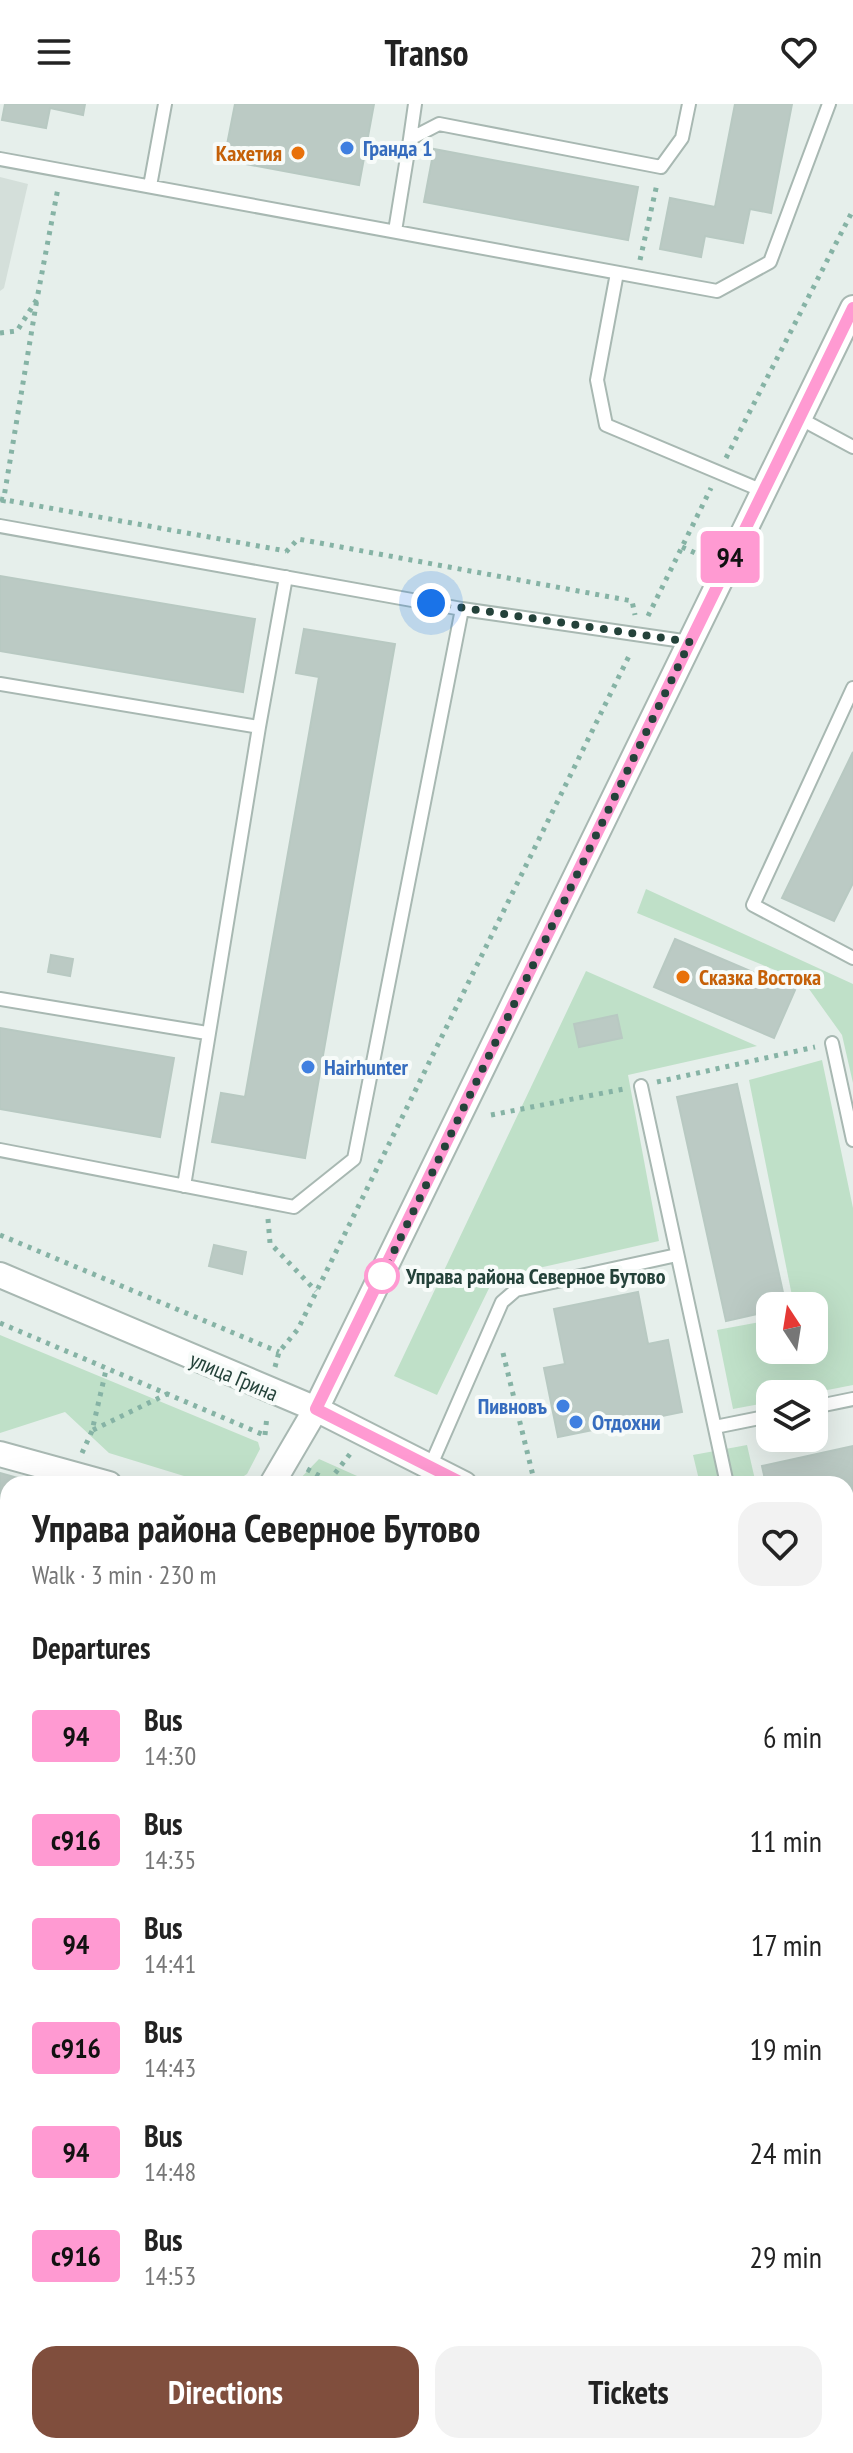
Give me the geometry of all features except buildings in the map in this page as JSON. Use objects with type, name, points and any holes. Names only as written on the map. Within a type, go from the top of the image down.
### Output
[{"type":"street","points":[[277,1476],[316,1409],[853,308]]},
{"type":"street","name":"улица Грина","points":[[0,1275],[316,1409],[448,1476]]},
{"type":"street","points":[[0,1454],[79,1476]]},
{"type":"lane","points":[[150,186],[165,104]]},
{"type":"lane","points":[[395,231],[415,104]]},
{"type":"lane","points":[[410,139],[439,124],[661,167],[682,138],[689,104]]},
{"type":"lane","points":[[0,159],[717,291],[770,262],[829,104]]},
{"type":"lane","points":[[617,273],[597,380],[606,425],[763,491]]},
{"type":"lane","points":[[799,418],[853,447]]},
{"type":"lane","points":[[0,526],[462,609],[690,642]]},
{"type":"lane","points":[[184,1186],[207,1033],[286,577]]},
{"type":"lane","points":[[0,1150],[294,1207],[354,1159],[462,609]]},
{"type":"lane","points":[[0,684],[259,727]]},
{"type":"lane","points":[[853,688],[753,905],[853,958]]},
{"type":"lane","points":[[0,999],[207,1033]]},
{"type":"lane","points":[[832,1043],[853,1140]]},
{"type":"lane","points":[[641,1086],[725,1476]]},
{"type":"lane","points":[[430,1467],[502,1302],[516,1290],[677,1255]]},
{"type":"lane","points":[[828,1404],[853,1399]]},
{"type":"lane","points":[[715,1427],[756,1419]]},
{"type":"path","points":[[637,276],[661,167]]},
{"type":"path","points":[[2,509],[62,170]]},
{"type":"path","points":[[0,1235],[279,1352],[298,1329],[719,472],[853,210]]},
{"type":"path","points":[[0,333],[17,331],[37,299]]},
{"type":"path","points":[[2,499],[286,552],[309,581]]},
{"type":"path","points":[[286,552],[298,539],[632,601],[639,634]]},
{"type":"path","points":[[491,1115],[641,1086],[832,1043]]},
{"type":"path","points":[[268,1220],[270,1243],[316,1291]]},
{"type":"path","points":[[495,1318],[533,1476]]},
{"type":"path","points":[[0,1323],[295,1448]]},
{"type":"path","points":[[72,1474],[92,1431],[106,1370]]},
{"type":"path","points":[[92,1431],[168,1393]]},
{"type":"path","points":[[308,1471],[310,1476]]},
{"type":"shaded area","points":[[0,177],[28,184],[4,288],[0,291]]},
{"type":"green space","points":[[646,889],[853,984],[853,1083],[842,1035],[804,982],[637,913]]},
{"type":"green space","points":[[586,971],[757,1046],[628,1075],[659,1241],[494,1278],[437,1395],[394,1376]]},
{"type":"green space","points":[[822,1060],[853,1208],[853,1385],[828,1390],[828,1380],[756,1380],[756,1405],[733,1409],[717,1330],[756,1323],[756,1364],[828,1364],[828,1292],[791,1292],[749,1080]]},
{"type":"green space","points":[[0,1335],[258,1442],[260,1449],[244,1476],[184,1476],[109,1453],[65,1412],[0,1433]]},
{"type":"green space","points":[[747,1445],[754,1476],[698,1476],[693,1455]]},
{"type":"green space","points":[[319,1459],[357,1476],[303,1476]]},
{"type":"bus line","name":"94","points":[[448,1476],[316,1409],[853,308]]},
{"type":"place","name":"Гранда 1","points":[[347,148]]},
{"type":"place","name":"Кахетия","points":[[298,153]]},
{"type":"place","name":"Сказка Востока","points":[[683,977]]},
{"type":"place","name":"Hairhunter","points":[[308,1067]]},
{"type":"place","name":"Управа района Северное Бутово","points":[[382,1276]]},
{"type":"place","name":"Пивновъ","points":[[563,1406]]},
{"type":"place","name":"Отдохни","points":[[576,1422]]},
{"type":"route","points":[[382,1276],[690,642],[431,603]]}]
